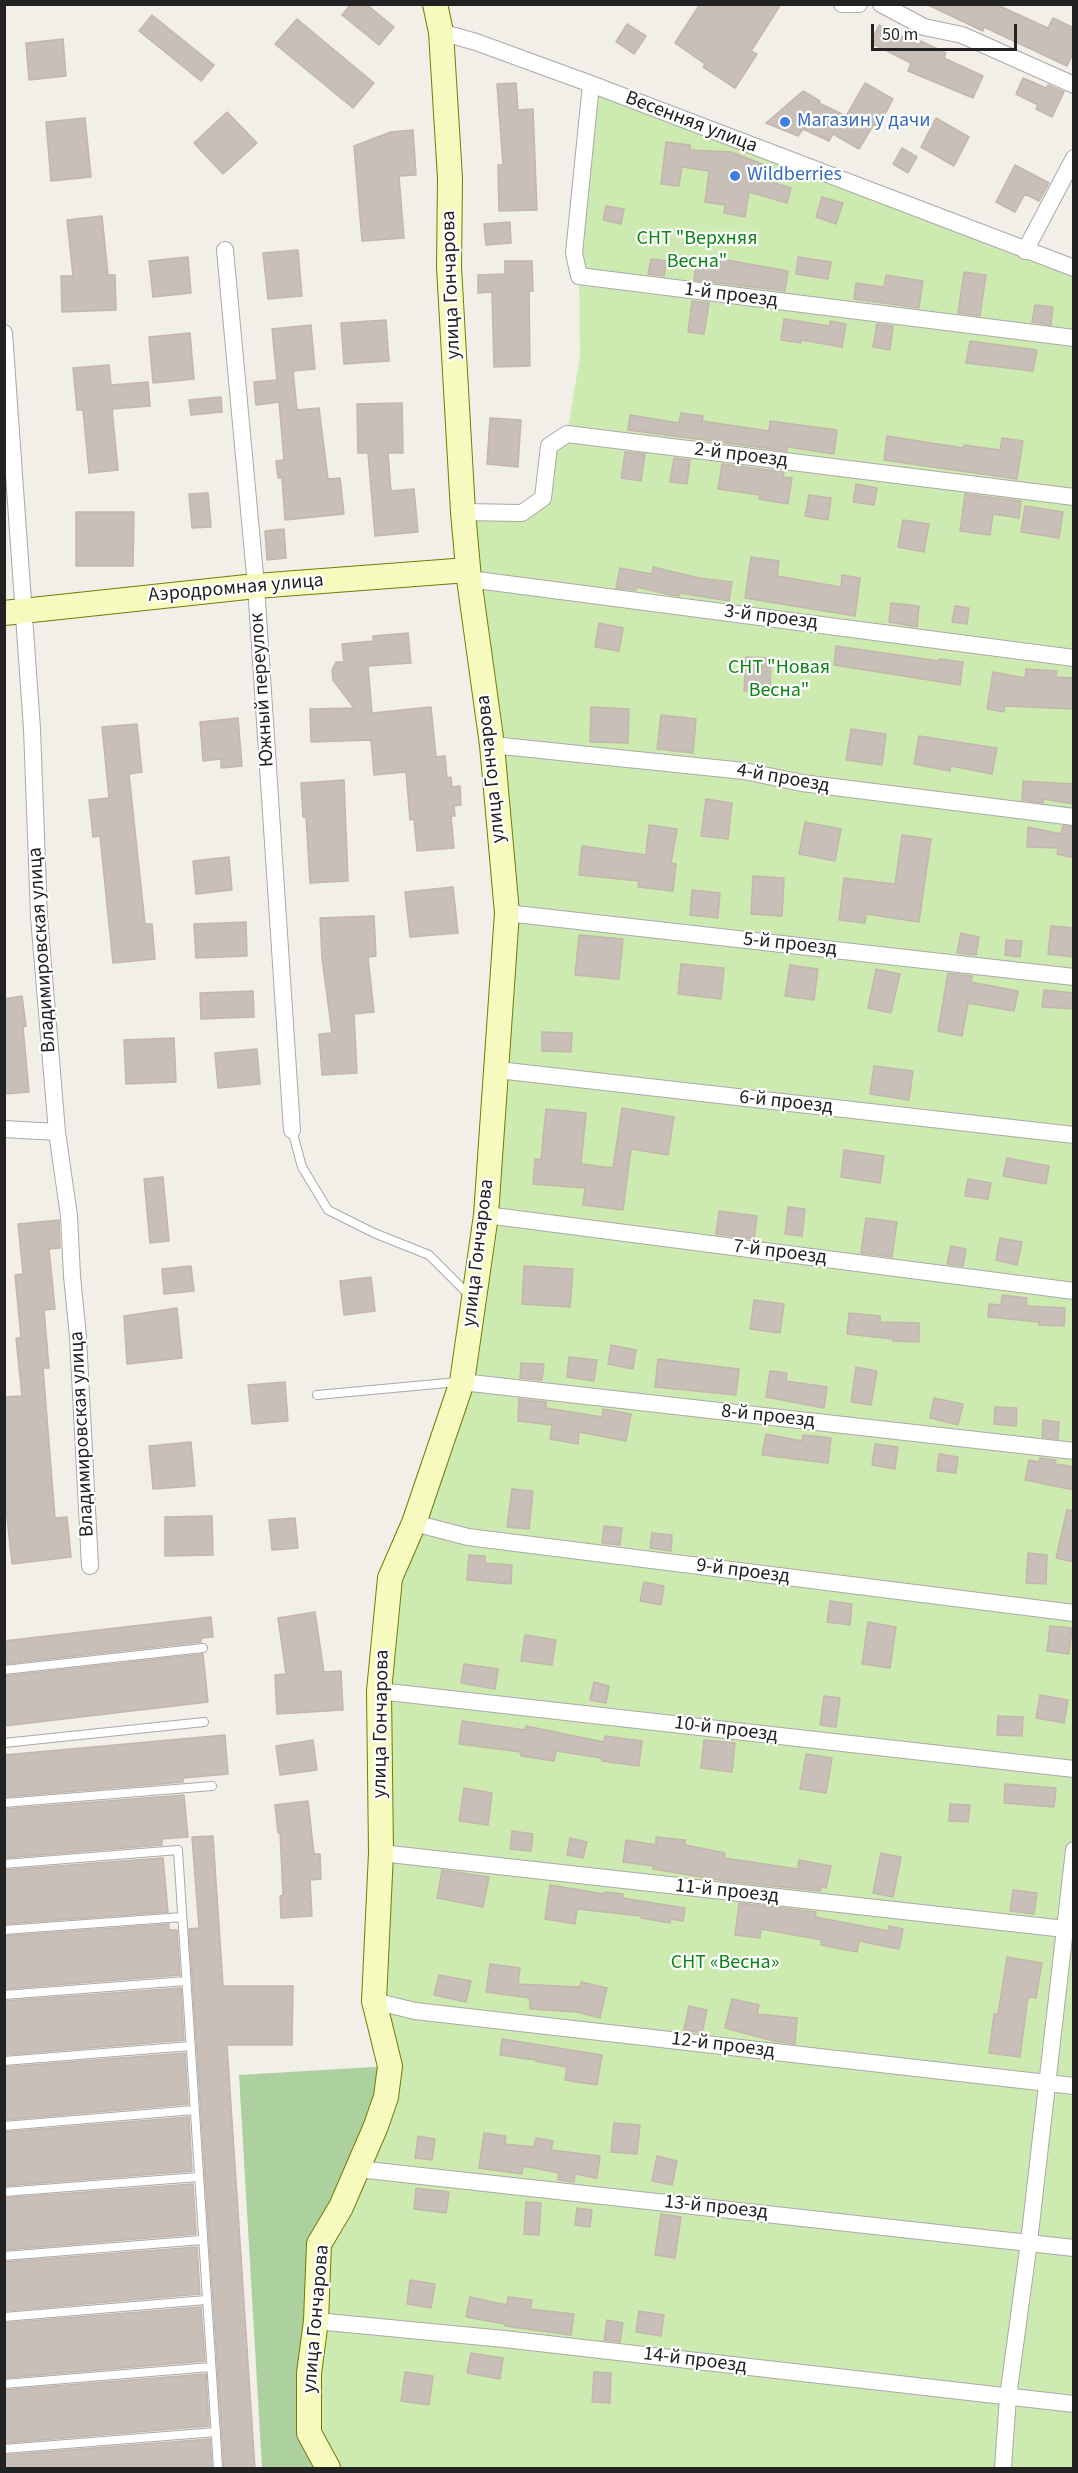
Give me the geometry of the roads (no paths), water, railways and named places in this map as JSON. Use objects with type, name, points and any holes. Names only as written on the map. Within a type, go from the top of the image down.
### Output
[{"type":"street","name":"улица Гончарова","points":[[328,2469],[309,2433],[309,2373],[316,2321],[319,2244],[341,2207],[358,2169],[386,2097],[390,2066],[374,2001],[381,1853],[379,1691],[390,1578],[414,1523],[462,1382],[486,1215],[498,1070],[507,913],[492,745],[463,512],[449,267],[450,178],[441,32],[435,4]]},
{"type":"street","points":[[842,4],[858,4]]},
{"type":"street","points":[[881,4],[924,27],[962,35],[1074,85]]},
{"type":"street","name":"Весенняя улица","points":[[441,32],[476,42],[591,84],[1074,268]]},
{"type":"street","name":"1-й проезд","points":[[591,84],[574,253],[579,276],[1074,338]]},
{"type":"street","points":[[1025,250],[1074,158]]},
{"type":"street","name":"Южный переулок","points":[[225,250],[256,586],[292,1130]]},
{"type":"street","name":"Владимировская улица","points":[[4,333],[14,612],[32,729],[39,917],[57,1132],[69,1216],[90,1566]]},
{"type":"street","name":"2-й проезд","points":[[463,512],[522,513],[543,498],[549,446],[567,434],[1074,497]]},
{"type":"street","name":"Аэродромная улица","points":[[14,612],[256,586],[469,574]]},
{"type":"street","name":"3-й проезд","points":[[469,574],[1074,657]]},
{"type":"street","name":"4-й проезд","points":[[492,745],[744,771],[802,783],[1074,817]]},
{"type":"street","name":"5-й проезд","points":[[507,913],[1074,977]]},
{"type":"street","name":"6-й проезд","points":[[498,1070],[1074,1135]]},
{"type":"street","points":[[4,1129],[57,1132]]},
{"type":"street","name":"7-й проезд","points":[[486,1215],[1074,1291]]},
{"type":"street","name":"8-й проезд","points":[[462,1382],[1074,1451]]},
{"type":"street","name":"9-й проезд","points":[[414,1523],[468,1538],[1074,1613]]},
{"type":"street","name":"10-й проезд","points":[[379,1691],[1074,1769]]},
{"type":"street","points":[[1003,2469],[1008,2397],[1029,2242],[1046,2083],[1069,1929],[1074,1850]]},
{"type":"street","name":"11-й проезд","points":[[381,1853],[1069,1929]]},
{"type":"street","name":"12-й проезд","points":[[374,2001],[415,2011],[1074,2086]]},
{"type":"street","name":"13-й проезд","points":[[358,2169],[1074,2248]]},
{"type":"street","name":"14-й проезд","points":[[316,2321],[504,2338],[1074,2404]]},
{"type":"lane","points":[[292,1130],[302,1167],[328,1210],[374,1233],[429,1255],[474,1299]]},
{"type":"lane","points":[[317,1395],[462,1382]]},
{"type":"lane","points":[[4,1670],[203,1648]]},
{"type":"lane","points":[[4,1743],[204,1722]]},
{"type":"lane","points":[[4,1803],[212,1786]]},
{"type":"lane","points":[[4,1864],[178,1850],[218,2469]]},
{"type":"lane","points":[[4,1930],[182,1917]]},
{"type":"lane","points":[[4,1995],[186,1981]]},
{"type":"lane","points":[[4,2061],[190,2046]]},
{"type":"lane","points":[[4,2126],[194,2110]]},
{"type":"lane","points":[[4,2192],[198,2177]]},
{"type":"lane","points":[[4,2256],[202,2240]]},
{"type":"lane","points":[[4,2318],[206,2300]]},
{"type":"lane","points":[[4,2384],[211,2367]]},
{"type":"lane","points":[[4,2449],[216,2432]]},
{"type":"place","name":"Магазин у дачи","points":[[785,122]]},
{"type":"place","name":"Wildberries","points":[[735,176]]},
{"type":"park label","name":"СНТ \"Верхняя Весна\"","points":[[697,252]]},
{"type":"park label","name":"СНТ \"Новая Весна\"","points":[[779,680]]},
{"type":"park label","name":"СНТ «Весна»","points":[[725,1964]]}]
